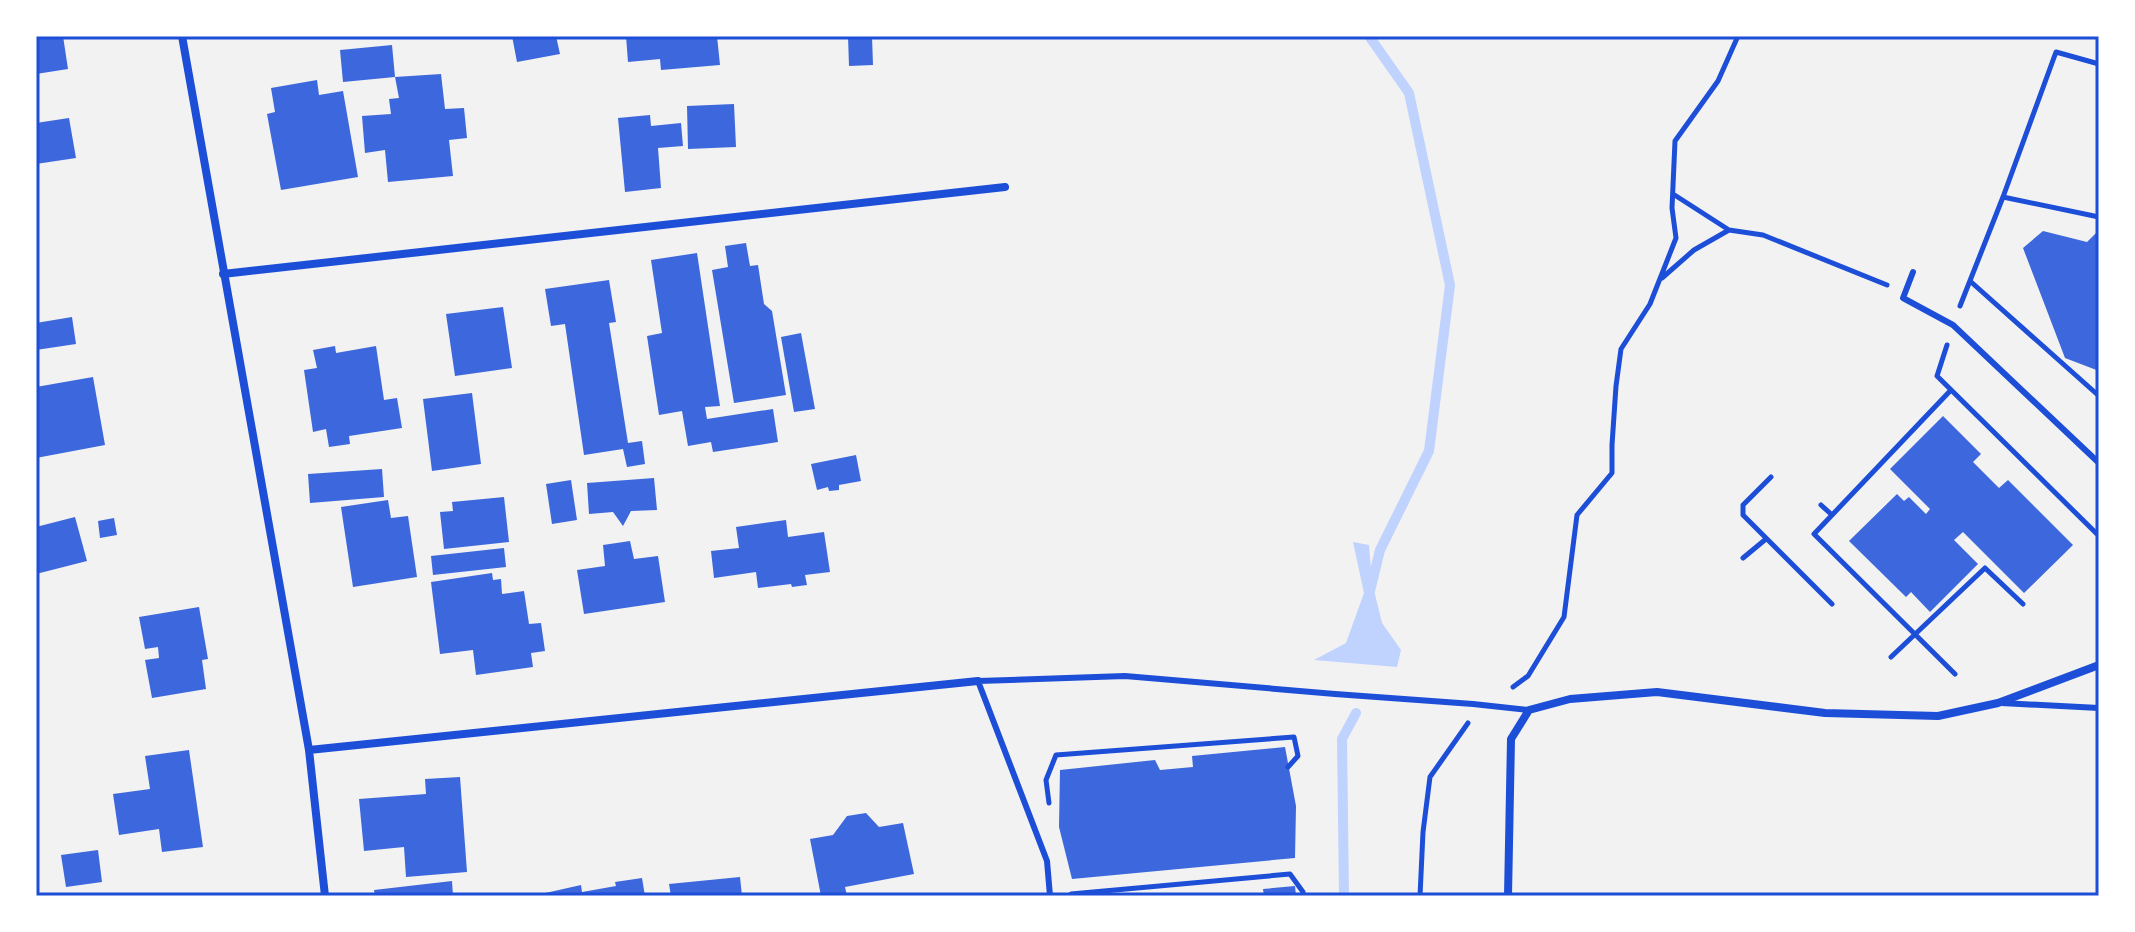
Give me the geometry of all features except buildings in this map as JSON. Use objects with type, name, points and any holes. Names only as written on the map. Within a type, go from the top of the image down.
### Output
[{"type":"street","points":[[182,36],[309,750],[325,896]]},
{"type":"street","points":[[223,274],[1005,187]]},
{"type":"street","points":[[1508,896],[1511,739],[1529,710],[1570,699],[1657,692],[1825,713],[1938,716],[1998,703],[2099,665]]},
{"type":"street","points":[[309,750],[978,681]]},
{"type":"lane","points":[[1913,272],[1903,298],[1953,325],[2099,463]]},
{"type":"lane","points":[[1050,896],[1047,861],[978,681],[1125,676],[1529,710]]},
{"type":"lane","points":[[1998,703],[2099,708]]},
{"type":"path","points":[[1420,896],[1430,777],[1478,710],[1528,676],[1564,617],[1577,515],[1612,473],[1621,349],[1650,304],[1676,238],[1672,208],[1675,141],[1718,81],[1738,36]]},
{"type":"path","points":[[1960,306],[2056,52],[2099,64]]},
{"type":"path","points":[[1673,194],[1729,230],[1763,235],[1905,292]]},
{"type":"path","points":[[2003,197],[2099,217]]},
{"type":"path","points":[[1659,281],[1694,250],[1729,230]]},
{"type":"path","points":[[1970,281],[2099,396]]},
{"type":"path","points":[[1947,344],[1937,376],[2099,536]]},
{"type":"path","points":[[1951,390],[1814,534],[1955,674]]},
{"type":"path","points":[[1771,477],[1743,505],[1743,515],[1832,604]]},
{"type":"path","points":[[1821,505],[1832,515]]},
{"type":"path","points":[[1743,558],[1766,539]]},
{"type":"path","points":[[1891,657],[1985,568],[2023,604]]},
{"type":"path","points":[[1030,817],[1049,805],[1046,780],[1056,755],[1294,737],[1298,756],[1288,767]]},
{"type":"path","points":[[1050,896],[1290,874],[1304,896]]},
{"type":"water","points":[[1353,542],[1369,545],[1372,582],[1382,623],[1401,650],[1397,667],[1314,660],[1346,643],[1364,593]]},
{"type":"waterway","points":[[1369,36],[1409,93],[1450,285],[1429,451],[1380,550],[1369,595]]},
{"type":"waterway","points":[[1344,896],[1342,739],[1356,713]]}]
